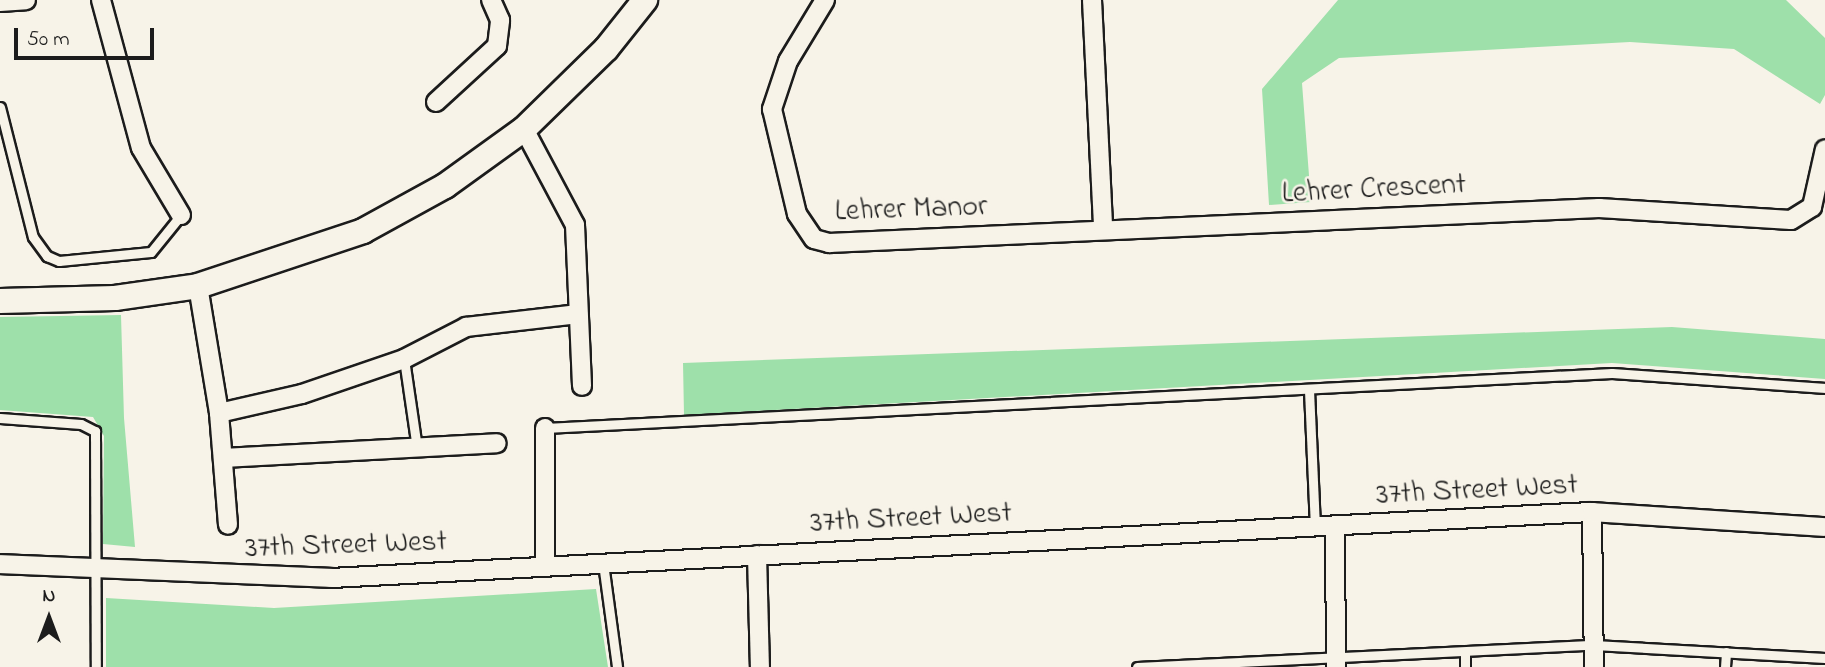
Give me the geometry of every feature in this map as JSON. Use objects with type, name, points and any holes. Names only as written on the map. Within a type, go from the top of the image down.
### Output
[{"type":"street","points":[[0,2],[26,0]]},
{"type":"street","points":[[101,0],[141,148],[181,215]]},
{"type":"street","points":[[436,103],[497,46],[500,20],[491,0]]},
{"type":"street","points":[[0,301],[115,298],[198,286],[363,231],[445,186],[524,129],[606,49],[645,0]]},
{"type":"street","name":"Lehrer Manor","points":[[825,0],[788,61],[772,109],[797,215],[814,239],[848,243],[1103,229]]},
{"type":"street","points":[[1092,0],[1103,229]]},
{"type":"street","points":[[524,129],[575,225],[582,386]]},
{"type":"street","name":"Lehrer Crescent","points":[[1103,229],[1599,208],[1791,220],[1812,207],[1825,149]]},
{"type":"street","points":[[198,286],[219,413],[229,525]]},
{"type":"street","points":[[219,413],[302,394],[404,359],[466,327],[578,314]]},
{"type":"street","points":[[545,428],[545,567]]},
{"type":"street","points":[[223,458],[497,443]]},
{"type":"street","points":[[1592,512],[1594,667]]},
{"type":"street","name":"37th Street West","points":[[0,564],[273,579],[1592,512],[1825,527]]},
{"type":"street","points":[[1335,527],[1336,663]]},
{"type":"street","points":[[757,555],[760,667]]},
{"type":"lane","points":[[0,107],[33,237],[47,257],[59,261],[151,252],[181,215]]},
{"type":"lane","points":[[404,359],[417,448]]},
{"type":"lane","points":[[545,428],[1612,373],[1825,388]]},
{"type":"lane","points":[[1309,390],[1315,528]]},
{"type":"lane","points":[[0,418],[81,424],[94,431],[93,570],[96,667]]},
{"type":"lane","points":[[603,563],[617,667]]},
{"type":"lane","points":[[1138,667],[1336,663],[1594,645],[1825,658]]},
{"type":"lane","points":[[1465,652],[1465,667]]},
{"type":"lane","points":[[1725,667],[1726,652]]},
{"type":"green space","points":[[1338,0],[1786,0],[1825,38],[1825,95],[1820,104],[1734,49],[1630,42],[1339,58],[1302,83],[1311,202],[1269,205],[1262,89]]},
{"type":"green space","points":[[121,315],[124,418],[135,547],[103,544],[104,436],[93,417],[0,410],[0,317]]},
{"type":"green space","points":[[1672,327],[1825,339],[1825,379],[1612,363],[684,415],[683,363]]},
{"type":"green space","points":[[596,589],[608,667],[106,667],[106,598],[274,608]]}]
